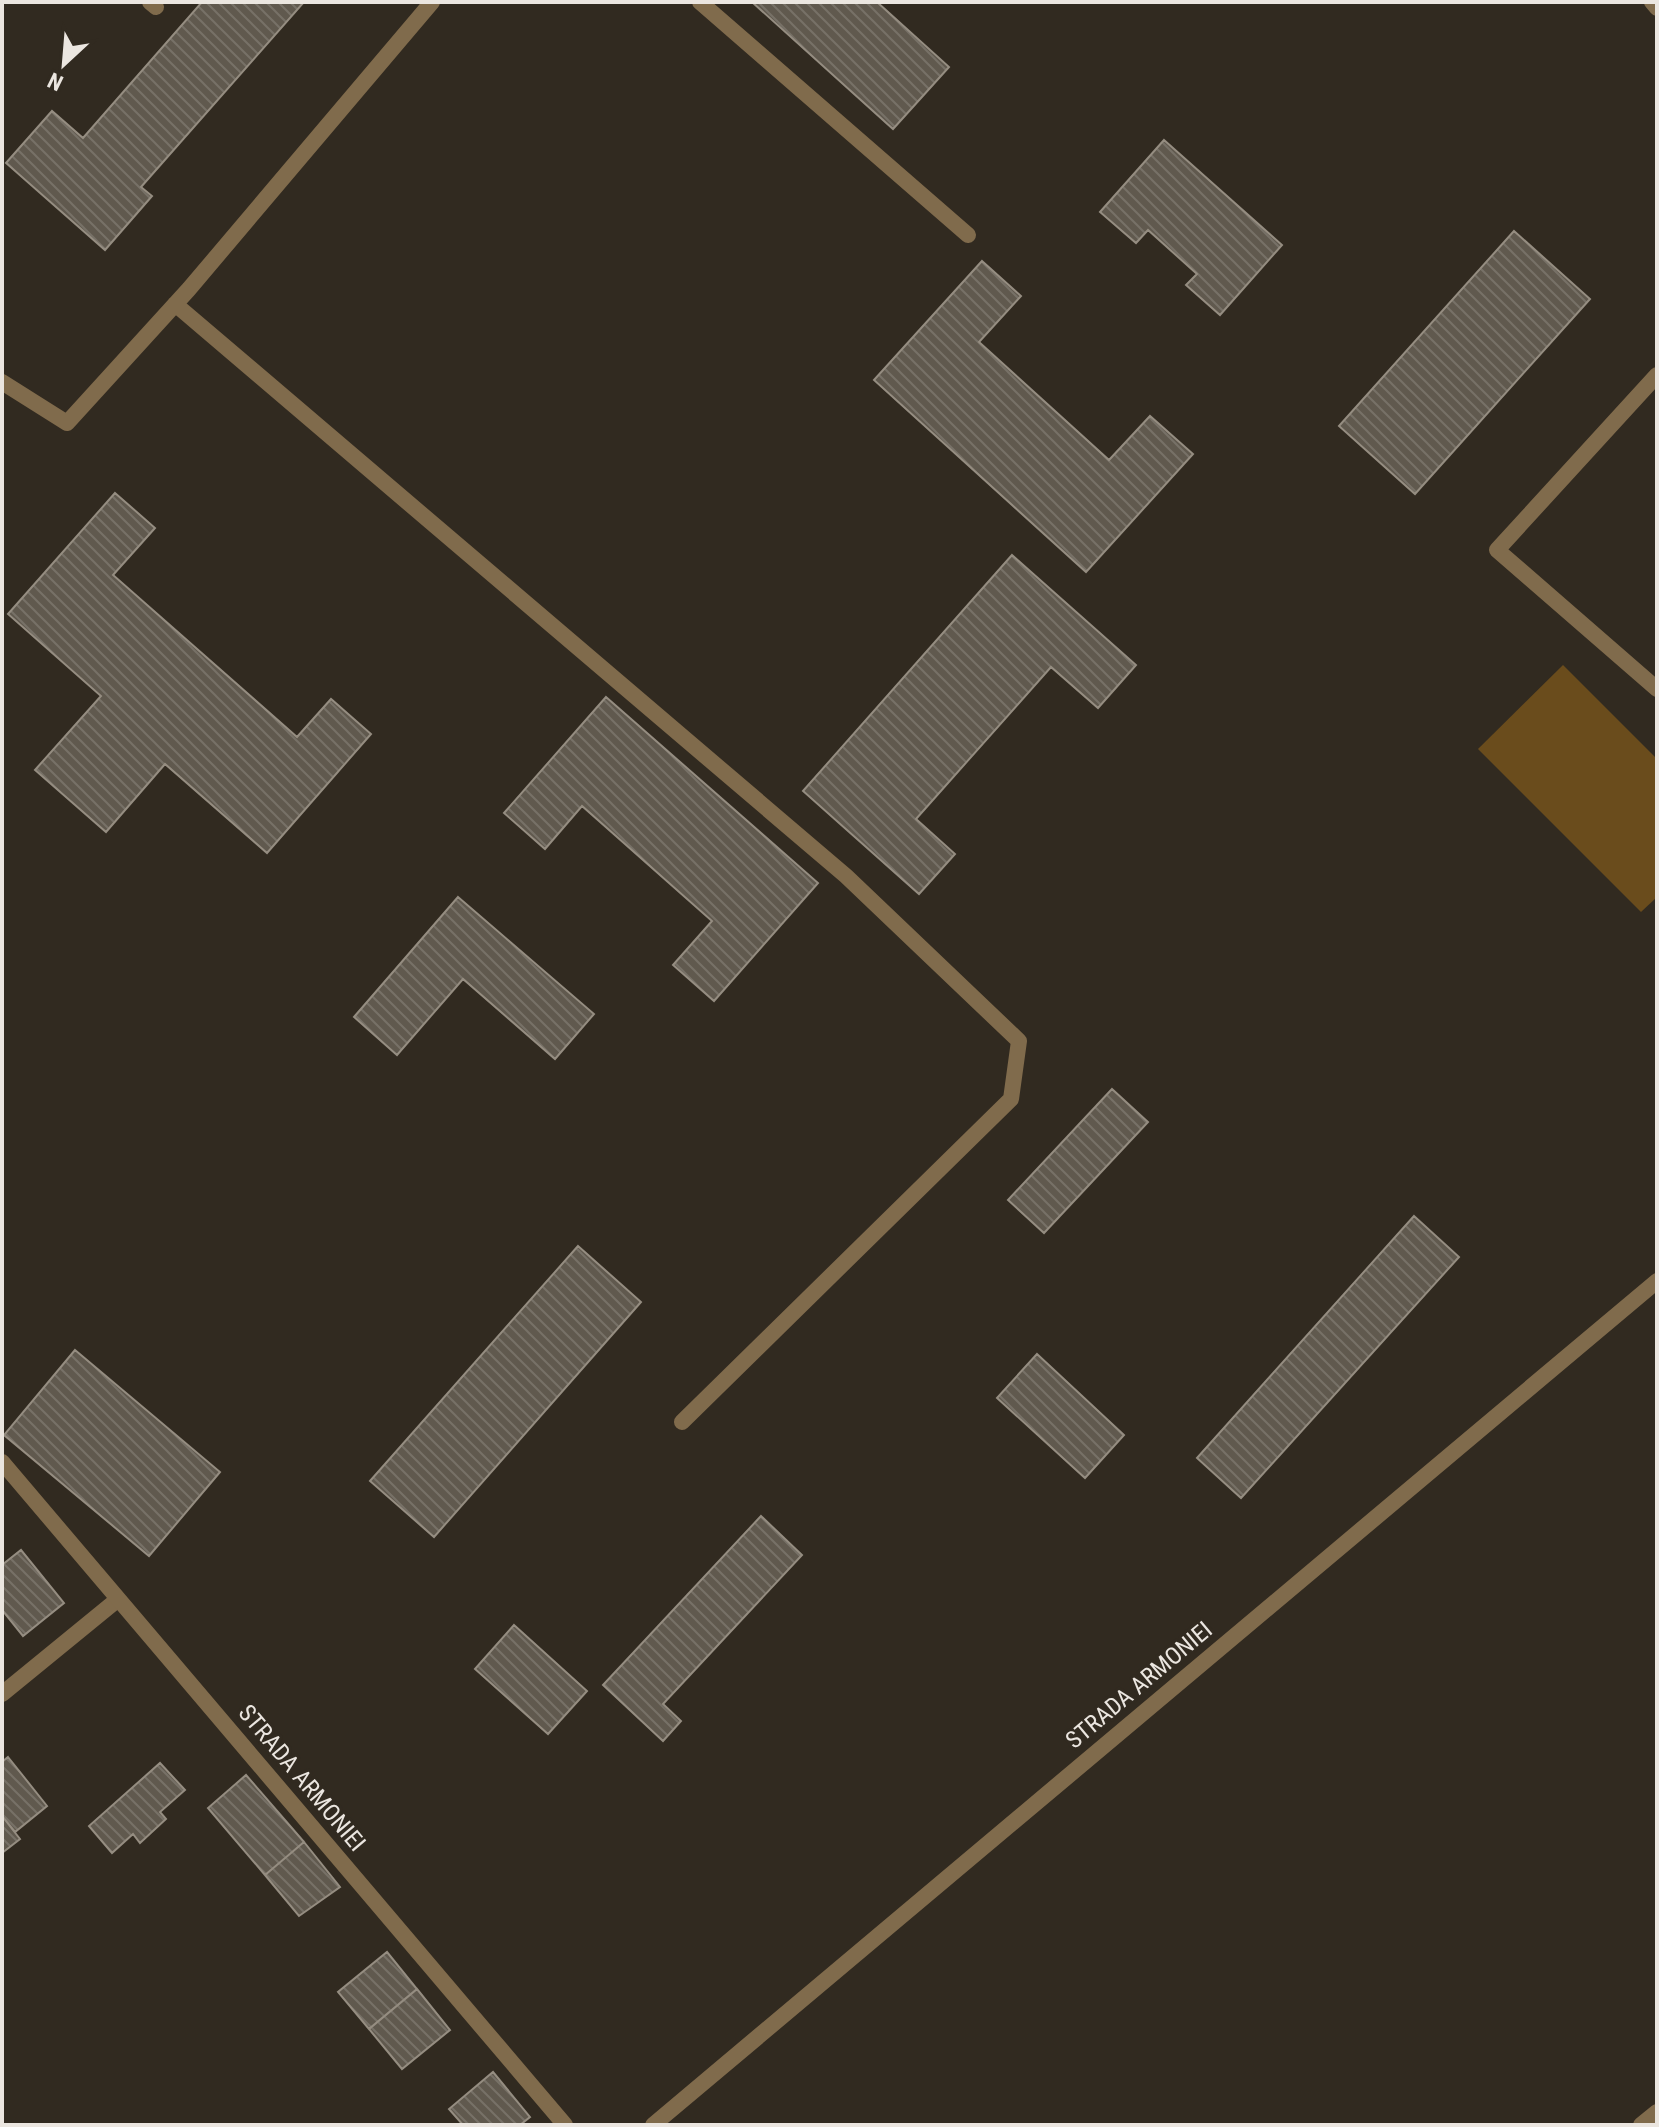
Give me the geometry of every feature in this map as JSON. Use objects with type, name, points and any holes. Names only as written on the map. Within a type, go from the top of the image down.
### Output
[{"type":"street","points":[[2,382],[67,423],[175,304],[432,2]]},
{"type":"street","points":[[700,2],[968,235]]},
{"type":"street","points":[[1652,2],[1657,8]]},
{"type":"street","points":[[175,304],[846,876],[1019,1041],[1011,1099],[682,1422]]},
{"type":"street","points":[[1657,375],[1497,550],[1657,689]]},
{"type":"street","name":"STRADA ARMONIEI","points":[[653,2125],[1657,1281]]},
{"type":"street","name":"STRADA ARMONIEI","points":[[2,1462],[565,2125]]},
{"type":"street","points":[[2,1694],[117,1600]]},
{"type":"street","points":[[1641,2125],[1657,2112]]},
{"type":"shaded area","points":[[1563,665],[1657,759],[1657,897],[1641,912],[1478,749]]},
{"type":"building","points":[[202,2],[304,2],[141,187],[152,196],[105,250],[6,163],[52,111],[83,138]]},
{"type":"building","points":[[752,2],[877,2],[949,67],[893,129]]},
{"type":"building","points":[[1164,140],[1282,245],[1220,315],[1186,285],[1197,274],[1148,230],[1136,243],[1100,212]]},
{"type":"building","points":[[1514,231],[1590,299],[1415,494],[1339,426]]},
{"type":"building","points":[[982,261],[1021,296],[979,342],[1109,460],[1150,416],[1193,454],[1086,572],[874,380]]},
{"type":"building","points":[[115,493],[155,528],[113,575],[297,737],[331,699],[371,734],[267,853],[165,764],[106,832],[35,770],[101,696],[8,614]]},
{"type":"building","points":[[1012,555],[1136,665],[1098,708],[1051,667],[916,819],[955,854],[919,894],[803,791]]},
{"type":"building","points":[[606,697],[818,883],[714,1001],[673,965],[712,921],[582,806],[545,849],[504,813]]},
{"type":"building","points":[[458,897],[594,1014],[555,1059],[463,979],[397,1055],[354,1017]]},
{"type":"building","points":[[1112,1089],[1148,1122],[1044,1233],[1008,1200]]},
{"type":"building","points":[[1414,1216],[1459,1257],[1241,1498],[1197,1458]]},
{"type":"building","points":[[578,1246],[641,1302],[434,1537],[370,1481]]},
{"type":"building","points":[[75,1350],[220,1472],[149,1556],[4,1435]]},
{"type":"building","points":[[1037,1354],[1124,1435],[1085,1478],[997,1398]]},
{"type":"building","points":[[761,1516],[802,1555],[663,1704],[681,1721],[663,1741],[603,1685]]},
{"type":"building","points":[[21,1550],[64,1603],[23,1636],[2,1610],[2,1565]]},
{"type":"building","points":[[514,1625],[587,1691],[548,1734],[475,1669]]},
{"type":"building","points":[[8,1757],[47,1806],[15,1832],[2,1816],[2,1762]]},
{"type":"building","points":[[160,1763],[185,1790],[160,1812],[166,1819],[140,1843],[133,1834],[112,1853],[89,1826]]},
{"type":"building","points":[[246,1775],[304,1842],[265,1875],[208,1808]]},
{"type":"building","points":[[2,1816],[20,1839],[2,1853]]},
{"type":"building","points":[[304,1842],[340,1887],[299,1916],[265,1875]]},
{"type":"building","points":[[387,1952],[417,1989],[369,2029],[338,1992]]},
{"type":"building","points":[[417,1989],[450,2030],[402,2069],[369,2029]]},
{"type":"building","points":[[493,2072],[530,2117],[520,2125],[463,2125],[449,2109]]}]
